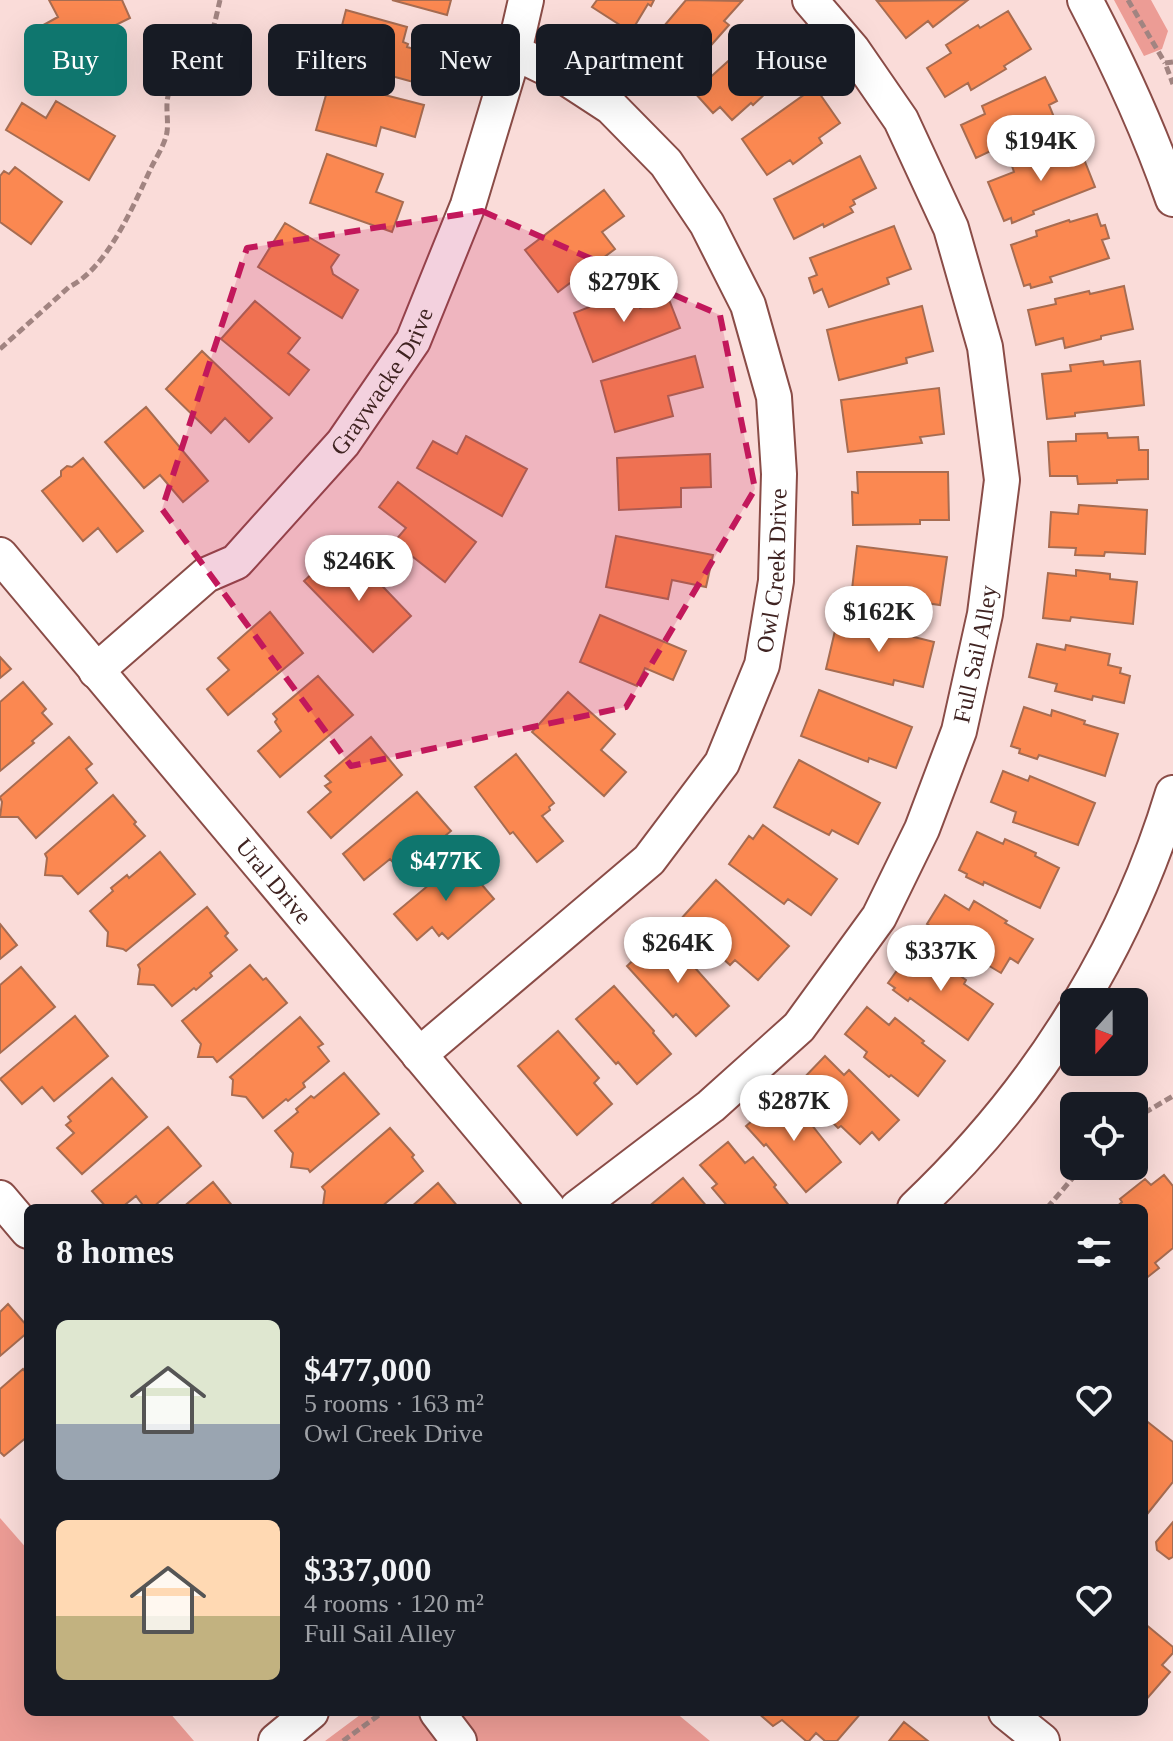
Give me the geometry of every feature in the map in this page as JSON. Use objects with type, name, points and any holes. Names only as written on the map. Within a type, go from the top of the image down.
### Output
[{"type":"street","name":"Graywacke Drive","points":[[520,26],[526,0]]},
{"type":"street","name":"Full Sail Alley","points":[[582,1204],[711,1106],[799,1027],[879,917],[922,829],[959,731],[985,614],[1002,480],[985,347],[968,287],[951,228],[901,120],[852,49],[810,0]]},
{"type":"street","points":[[1085,0],[1142,115],[1173,199]]},
{"type":"street","name":"Owl Creek Drive","points":[[419,1055],[649,860],[722,763],[762,665],[776,581],[779,474],[774,397],[748,305],[707,224],[666,163],[611,107],[565,77],[520,55]]},
{"type":"street","name":"Graywacke Drive","points":[[96,671],[206,575],[236,562],[343,443],[413,341],[468,205],[501,96]]},
{"type":"street","name":"Ural Drive","points":[[0,555],[545,1204]]},
{"type":"street","points":[[1088,988],[1143,882],[1173,793]]},
{"type":"street","points":[[919,1204],[989,1132],[1060,1034]]},
{"type":"street","points":[[0,1198],[24,1226]]},
{"type":"street","points":[[276,1741],[306,1716]]},
{"type":"street","points":[[440,1716],[459,1741]]},
{"type":"street","points":[[1011,1716],[1042,1741]]},
{"type":"path","points":[[0,349],[69,287],[82,281],[125,223],[167,133],[169,92],[197,62],[213,31],[220,0]]},
{"type":"path","points":[[1128,0],[1165,63],[1173,84]]},
{"type":"path","points":[[1165,63],[1173,62]]},
{"type":"path","points":[[1148,1111],[1173,1096]]},
{"type":"path","points":[[1050,1204],[1071,1180]]},
{"type":"path","points":[[343,1741],[377,1716]]},
{"type":"highlighted area","points":[[482,211],[720,315],[755,489],[626,707],[351,766],[162,509],[247,248]]},
{"type":"shaded area","points":[[1114,0],[1151,0],[1168,31],[1162,49],[1144,56]]},
{"type":"shaded area","points":[[0,1518],[24,1545],[24,1716],[172,1716],[194,1741],[0,1741]]},
{"type":"shaded area","points":[[359,1716],[680,1716],[710,1741],[325,1741]]},
{"type":"building","points":[[49,0],[122,0],[130,18],[118,24],[45,24],[58,17]]},
{"type":"building","points":[[392,0],[451,0],[447,15]]},
{"type":"building","points":[[597,0],[654,0],[636,24],[619,24],[592,7]]},
{"type":"building","points":[[686,0],[742,1],[724,21],[728,26],[712,44],[712,24],[666,24]]},
{"type":"building","points":[[968,0],[933,27],[928,21],[906,38],[877,1]]},
{"type":"building","points":[[346,10],[407,27],[403,42],[411,48],[411,81],[395,77],[395,24],[342,24]]},
{"type":"building","points":[[1008,11],[1031,49],[1004,66],[1006,69],[971,90],[968,83],[945,97],[927,68],[951,53],[946,45]]},
{"type":"building","points":[[728,61],[728,96],[763,96],[732,120],[720,107],[713,113],[698,96],[712,96],[712,76]]},
{"type":"building","points":[[1045,77],[1057,101],[1049,105],[1056,122],[1003,150],[1001,146],[976,158],[961,125],[985,114],[982,106]]},
{"type":"building","points":[[326,96],[389,96],[424,105],[415,137],[381,127],[376,146],[316,130]]},
{"type":"building","points":[[802,96],[821,96],[840,123],[819,138],[822,143],[793,164],[790,160],[767,175],[742,139]]},
{"type":"building","points":[[56,101],[115,136],[89,180],[6,130],[22,103],[46,118]]},
{"type":"building","points":[[1078,144],[1095,187],[1033,211],[1034,214],[1012,223],[1011,218],[1004,221],[988,182],[1014,172],[1012,166],[1043,153],[1045,158]]},
{"type":"building","points":[[327,154],[383,174],[376,192],[403,202],[392,232],[310,203]]},
{"type":"building","points":[[860,156],[876,188],[853,200],[855,204],[850,207],[853,212],[794,239],[774,199]]},
{"type":"building","points":[[15,167],[62,202],[31,244],[0,222],[0,176],[4,171],[9,174]]},
{"type":"building","points":[[604,190],[624,216],[602,232],[615,249],[558,292],[525,250]]},
{"type":"building","points":[[1097,214],[1109,238],[1102,240],[1109,258],[1050,277],[1052,282],[1031,288],[1030,284],[1024,286],[1011,245],[1037,236],[1036,231]]},
{"type":"building","points":[[285,223],[339,255],[331,267],[333,274],[358,290],[342,318],[258,267]]},
{"type":"building","points":[[894,226],[911,269],[887,278],[889,284],[829,307],[822,289],[814,293],[809,278],[817,275],[810,258]]},
{"type":"building","points":[[1124,286],[1133,329],[1065,348],[1063,338],[1036,345],[1028,310],[1056,304],[1055,299]]},
{"type":"building","points":[[632,290],[640,308],[668,297],[680,328],[593,362],[574,313]]},
{"type":"building","points":[[255,301],[300,338],[288,353],[309,370],[289,395],[221,339]]},
{"type":"building","points":[[922,306],[933,351],[906,358],[907,363],[839,380],[827,330]]},
{"type":"building","points":[[202,351],[272,418],[249,442],[225,418],[211,433],[166,389]]},
{"type":"building","points":[[695,356],[703,387],[668,396],[673,416],[615,432],[601,381]]},
{"type":"building","points":[[1103,361],[1104,365],[1140,361],[1144,405],[1047,419],[1042,374],[1071,371],[1070,365]]},
{"type":"building","points":[[939,388],[944,434],[920,437],[922,443],[848,452],[841,400]]},
{"type":"building","points":[[146,407],[208,481],[183,502],[160,475],[144,488],[105,442]]},
{"type":"building","points":[[1107,433],[1108,438],[1138,437],[1139,450],[1148,450],[1148,479],[1078,484],[1077,476],[1050,476],[1048,442],[1076,441],[1076,434]]},
{"type":"building","points":[[466,436],[527,469],[502,516],[417,468],[433,441],[457,454]]},
{"type":"building","points":[[710,454],[711,487],[681,488],[681,507],[619,510],[617,458]]},
{"type":"building","points":[[83,458],[143,531],[117,552],[98,528],[83,541],[42,491],[61,476],[61,471],[67,466],[72,467]]},
{"type":"building","points":[[857,472],[948,472],[949,520],[920,520],[920,524],[853,525],[852,492],[858,493]]},
{"type":"building","points":[[398,482],[476,542],[445,582],[394,542],[406,528],[379,507]]},
{"type":"building","points":[[1079,505],[1147,510],[1145,554],[1105,552],[1104,556],[1075,555],[1076,548],[1049,547],[1051,512],[1078,514]]},
{"type":"building","points":[[616,536],[713,555],[706,587],[672,580],[668,599],[606,587]]},
{"type":"building","points":[[857,546],[947,557],[940,605],[912,601],[912,606],[851,598]]},
{"type":"building","points":[[330,557],[350,578],[363,566],[411,616],[373,652],[304,581]]},
{"type":"building","points":[[1076,570],[1110,574],[1110,579],[1137,582],[1133,624],[1071,617],[1070,621],[1043,618],[1048,573],[1076,576]]},
{"type":"building","points":[[270,612],[303,653],[228,715],[207,689],[229,670],[218,658]]},
{"type":"building","points":[[600,615],[686,651],[673,680],[645,668],[637,686],[580,662]]},
{"type":"building","points":[[838,618],[934,642],[923,687],[894,680],[893,685],[826,669]]},
{"type":"building","points":[[1037,644],[1065,650],[1066,645],[1110,654],[1108,665],[1121,668],[1120,673],[1130,676],[1124,703],[1093,696],[1092,700],[1055,691],[1057,684],[1029,677]]},
{"type":"building","points":[[0,657],[11,669],[0,678]]},
{"type":"building","points":[[318,676],[353,715],[280,777],[258,751],[281,731],[273,714]]},
{"type":"building","points":[[23,682],[46,709],[42,713],[52,724],[0,771],[0,702]]},
{"type":"building","points":[[819,690],[912,727],[896,768],[869,758],[868,762],[801,736]]},
{"type":"building","points":[[568,692],[615,734],[601,750],[626,772],[604,796],[532,732]]},
{"type":"building","points":[[1024,707],[1051,716],[1052,710],[1118,734],[1105,776],[1039,755],[1037,759],[1019,753],[1020,749],[1011,746]]},
{"type":"building","points":[[69,737],[92,764],[86,769],[97,783],[36,838],[18,817],[0,817],[0,797]]},
{"type":"building","points":[[371,737],[402,775],[331,838],[308,812],[331,792],[325,786],[331,782],[325,776]]},
{"type":"building","points":[[516,754],[554,803],[542,816],[563,841],[537,862],[513,832],[510,834],[475,787]]},
{"type":"building","points":[[799,760],[880,803],[858,844],[832,830],[829,835],[774,807]]},
{"type":"building","points":[[1003,771],[1028,781],[1030,776],[1095,803],[1078,845],[1013,822],[1016,812],[991,802]]},
{"type":"building","points":[[417,792],[451,831],[402,872],[390,859],[364,880],[343,854]]},
{"type":"building","points":[[113,795],[145,836],[78,894],[62,876],[45,875],[45,854]]},
{"type":"building","points":[[763,825],[837,879],[811,915],[788,899],[784,904],[729,864],[749,836],[753,839]]},
{"type":"building","points":[[977,832],[1003,844],[1005,839],[1059,868],[1040,908],[984,882],[983,885],[959,870]]},
{"type":"building","points":[[160,852],[195,894],[126,951],[107,946],[108,932],[90,911],[113,891],[111,888],[127,875],[129,878]]},
{"type":"building","points":[[460,859],[494,899],[448,939],[442,933],[439,936],[432,927],[417,940],[394,914]]},
{"type":"building","points":[[716,880],[789,946],[758,980],[735,960],[730,965],[680,920]]},
{"type":"building","points":[[945,895],[969,910],[974,901],[1033,939],[1018,963],[1010,958],[1001,973],[949,942],[951,939],[927,924]]},
{"type":"building","points":[[207,907],[237,950],[196,990],[194,988],[172,1006],[154,985],[138,984],[138,965]]},
{"type":"building","points":[[0,924],[17,945],[0,959]]},
{"type":"building","points":[[663,932],[729,1006],[696,1036],[676,1014],[673,1017],[627,966]]},
{"type":"building","points":[[913,948],[935,964],[938,960],[966,980],[964,984],[993,1004],[968,1040],[910,998],[908,1001],[888,983]]},
{"type":"building","points":[[250,965],[287,1003],[217,1062],[213,1057],[198,1057],[201,1044],[182,1021]]},
{"type":"building","points":[[21,967],[55,1007],[0,1053],[0,985]]},
{"type":"building","points":[[614,986],[671,1054],[637,1084],[576,1019]]},
{"type":"building","points":[[867,1007],[889,1025],[895,1018],[945,1061],[918,1096],[864,1057],[867,1052],[845,1034]]},
{"type":"building","points":[[75,1016],[108,1056],[54,1101],[42,1087],[22,1104],[0,1079]]},
{"type":"building","points":[[300,1017],[323,1044],[318,1047],[329,1061],[303,1083],[305,1087],[263,1118],[246,1097],[232,1095],[233,1080],[230,1077]]},
{"type":"building","points":[[558,1031],[599,1078],[594,1083],[612,1104],[577,1135],[518,1066]]},
{"type":"building","points":[[825,1056],[844,1075],[849,1070],[899,1120],[879,1140],[872,1132],[860,1144],[841,1126],[838,1128],[815,1105],[819,1101],[800,1082]]},
{"type":"building","points":[[344,1073],[379,1114],[310,1172],[291,1167],[293,1153],[275,1131],[298,1112],[296,1109],[311,1096],[314,1098]]},
{"type":"building","points":[[112,1078],[147,1117],[82,1174],[57,1148],[74,1133],[66,1125],[71,1121],[68,1117]]},
{"type":"building","points":[[781,1096],[799,1117],[803,1114],[841,1162],[806,1192],[766,1144],[764,1146],[746,1126]]},
{"type":"building","points":[[168,1127],[201,1166],[157,1204],[142,1204],[136,1196],[126,1204],[103,1204],[92,1191]]},
{"type":"building","points":[[390,1128],[414,1155],[412,1157],[423,1171],[385,1204],[323,1204],[325,1191],[322,1187]]},
{"type":"building","points":[[728,1142],[745,1163],[753,1157],[788,1204],[726,1204],[712,1188],[717,1184],[700,1165]]},
{"type":"building","points":[[1164,1175],[1173,1186],[1173,1248],[1155,1263],[1159,1268],[1148,1277],[1148,1204],[1120,1204],[1120,1199],[1146,1180],[1151,1185]]},
{"type":"building","points":[[683,1178],[705,1204],[652,1204]]},
{"type":"building","points":[[213,1182],[231,1204],[187,1204]]},
{"type":"building","points":[[438,1183],[456,1204],[414,1204]]},
{"type":"building","points":[[8,1304],[24,1322],[24,1335],[0,1356],[0,1312]]},
{"type":"building","points":[[24,1370],[24,1439],[4,1456],[0,1452],[0,1389]]},
{"type":"building","points":[[1148,1422],[1173,1442],[1173,1482],[1148,1513]]},
{"type":"building","points":[[1173,1522],[1173,1557],[1169,1559],[1157,1550],[1156,1542]]},
{"type":"building","points":[[1148,1626],[1173,1647],[1173,1653],[1162,1665],[1170,1672],[1148,1697]]},
{"type":"building","points":[[762,1716],[859,1716],[837,1741],[825,1741],[816,1733],[806,1741],[782,1720],[773,1726]]},
{"type":"building","points":[[904,1722],[928,1741],[889,1741]]}]
